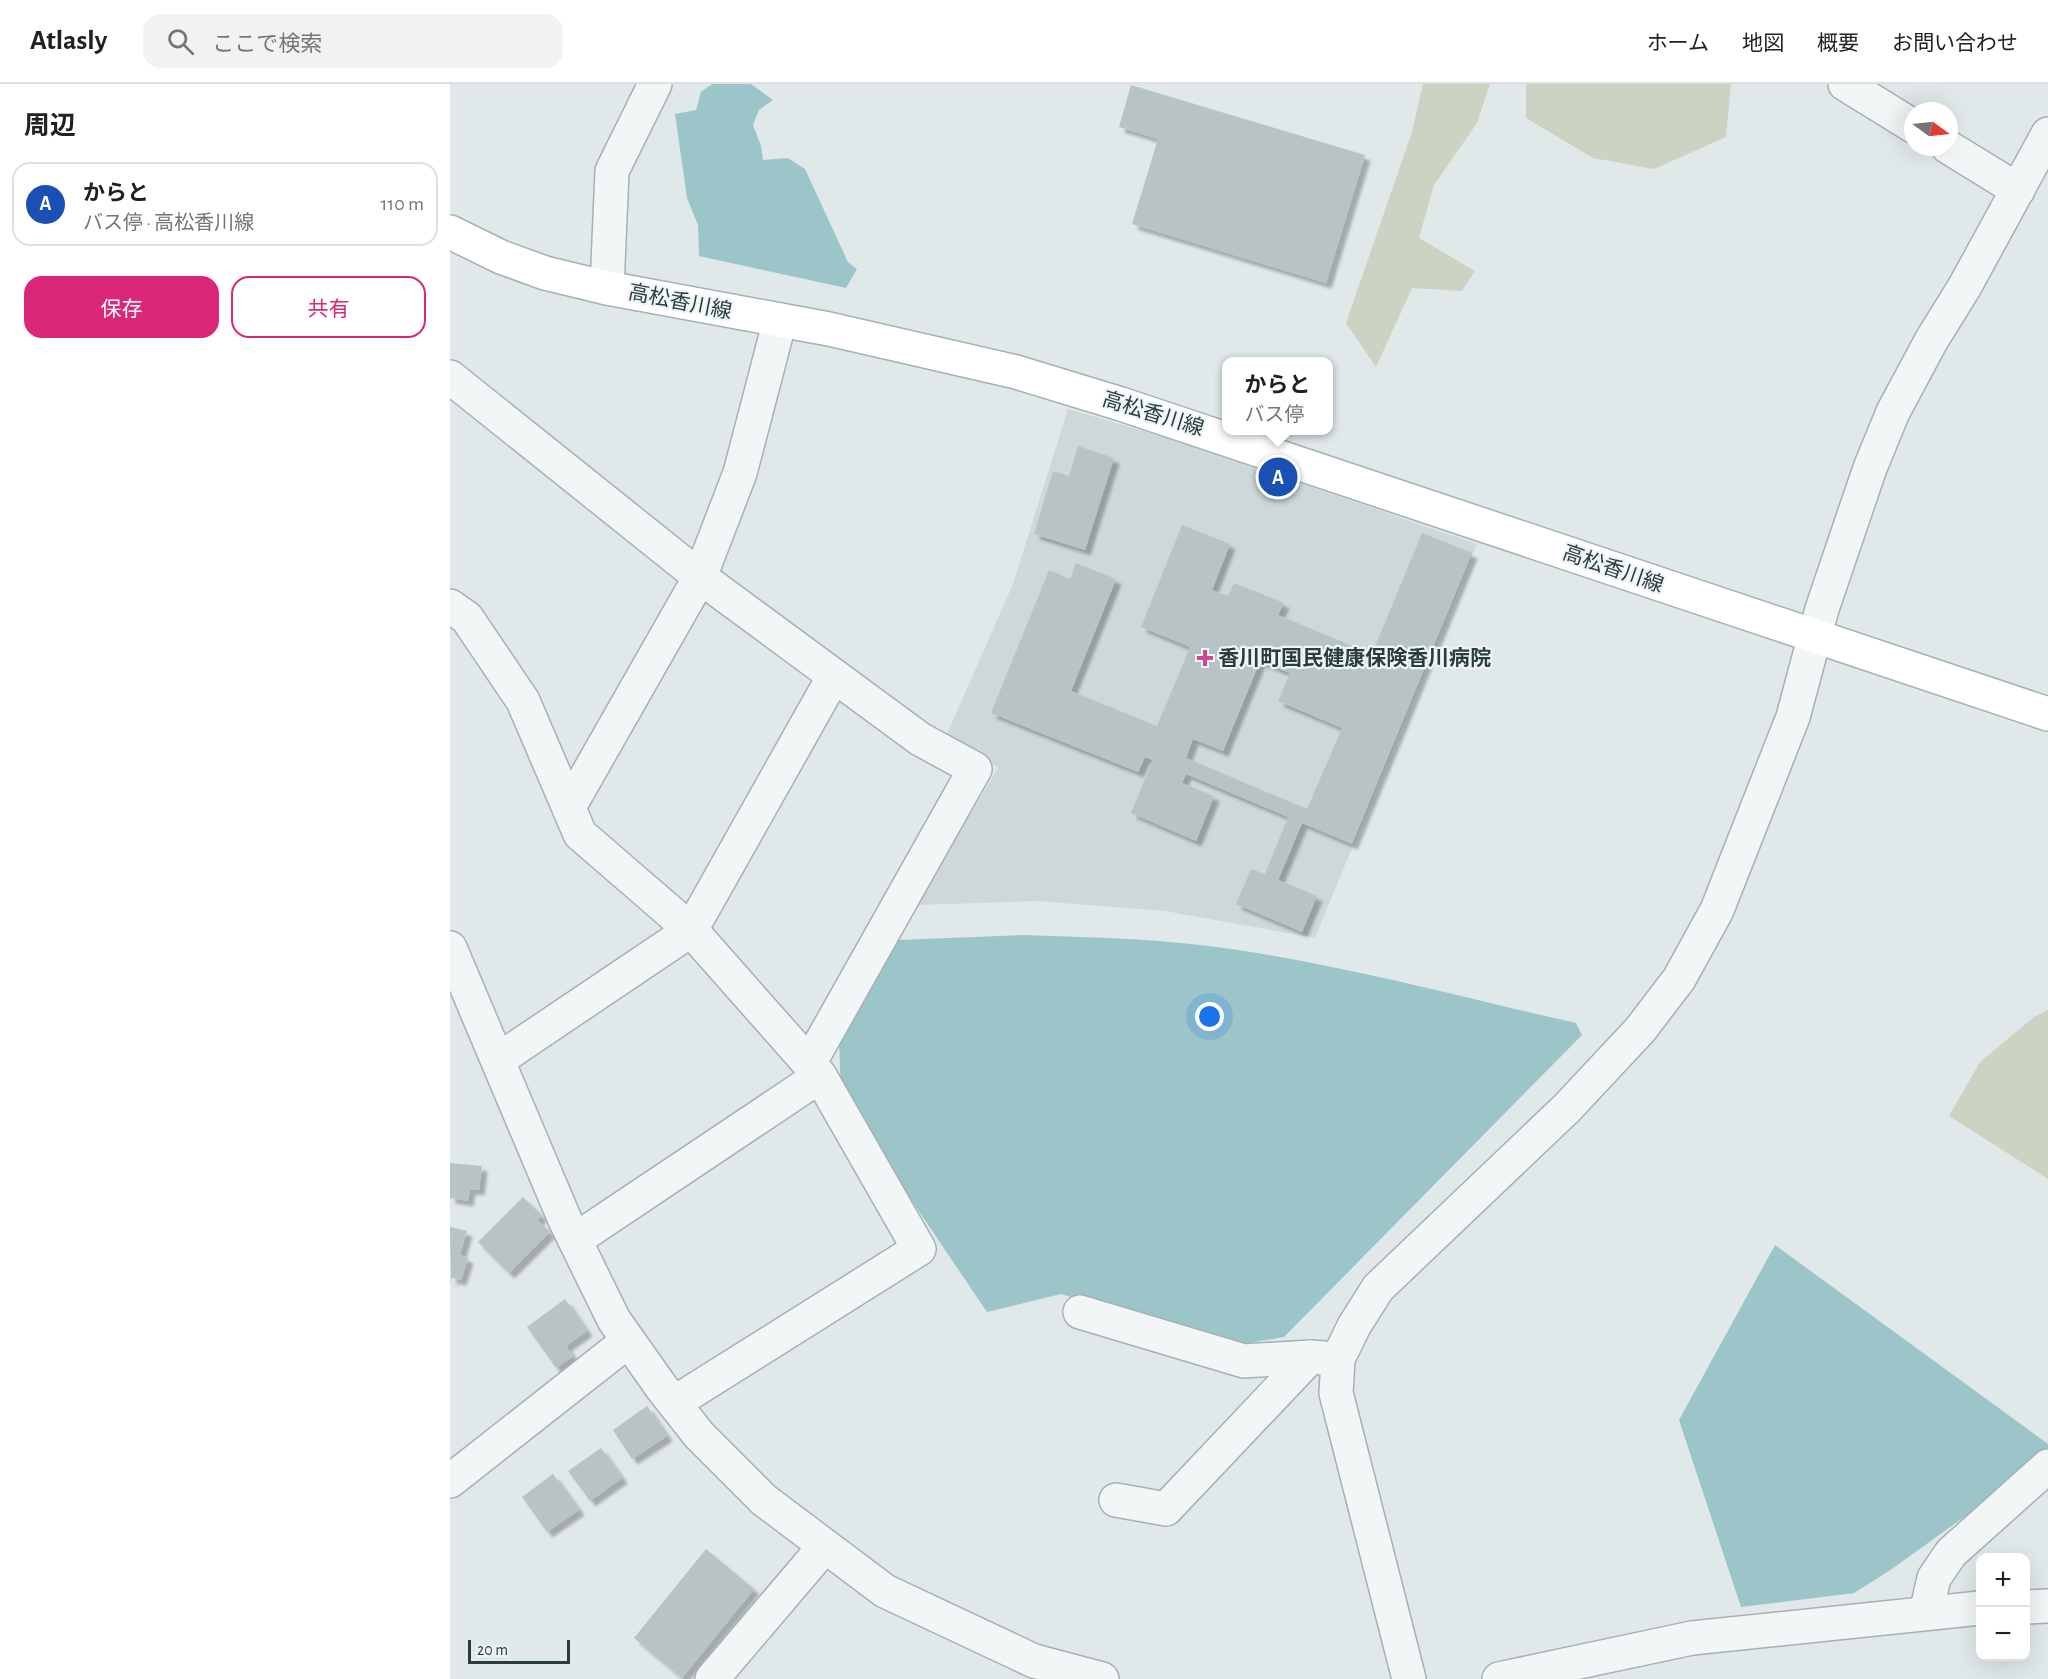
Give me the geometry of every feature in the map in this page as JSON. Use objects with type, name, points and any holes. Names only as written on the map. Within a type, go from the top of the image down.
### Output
[{"type":"main road","name":"高松香川線","points":[[450,232],[501,257],[545,273],[607,288],[830,329],[1016,372],[1141,410],[2048,714]]},
{"type":"street","points":[[607,288],[612,171],[655,84]]},
{"type":"street","points":[[1845,84],[1904,120]]},
{"type":"street","points":[[1116,1500],[1166,1509],[1324,1358],[1354,1326],[1378,1288],[1567,1108],[1640,1030],[1679,979],[1717,910],[1793,717],[1814,637],[1870,468],[1893,412],[2048,134]]},
{"type":"street","points":[[1958,153],[2018,189]]},
{"type":"street","points":[[569,807],[700,577],[740,473],[780,320]]},
{"type":"street","points":[[450,377],[700,577],[920,739],[975,769],[814,1070],[575,1240]]},
{"type":"street","points":[[450,606],[466,618],[523,701],[580,834],[691,930],[814,1070],[920,1249],[674,1403]]},
{"type":"street","points":[[498,1060],[691,930],[834,676]]},
{"type":"street","points":[[450,948],[564,1220],[614,1320],[699,1435],[764,1500],[885,1591],[1034,1661],[1102,1679]]},
{"type":"street","points":[[1080,1312],[1244,1361],[1324,1358]]},
{"type":"street","points":[[450,1481],[628,1341]]},
{"type":"street","points":[[1324,1358],[1336,1393],[1409,1679]]},
{"type":"street","points":[[1926,1613],[1934,1578],[1951,1553],[2048,1466]]},
{"type":"street","points":[[712,1679],[825,1546]]},
{"type":"street","points":[[2030,1607],[2048,1606]]},
{"type":"street","points":[[1499,1679],[1692,1638],[1976,1608]]},
{"type":"shaded area","name":"香川町国民健康保険香川病院","points":[[1068,409],[1175,440],[1477,544],[1315,938],[1165,911],[1037,901],[916,905],[998,768],[946,736],[1013,584]]},
{"type":"green space","points":[[1423,84],[1490,84],[1477,123],[1434,185],[1419,238],[1475,271],[1462,291],[1412,288],[1376,367],[1346,323],[1412,132]]},
{"type":"green space","points":[[1526,84],[1731,84],[1726,137],[1654,169],[1593,158],[1526,118]]},
{"type":"green space","points":[[2048,1010],[2048,1179],[1949,1116],[1980,1062],[2034,1017]]},
{"type":"water","points":[[712,84],[751,84],[773,100],[759,110],[753,125],[761,146],[763,160],[788,158],[805,169],[848,262],[857,269],[846,288],[699,256],[698,225],[687,198],[675,114],[696,110],[701,92]]},
{"type":"water","points":[[1022,935],[1111,938],[1200,945],[1294,960],[1389,979],[1576,1023],[1582,1035],[1284,1337],[1233,1346],[1061,1294],[987,1312],[841,1096],[839,1039],[899,940]]},
{"type":"water","points":[[1775,1245],[2048,1444],[2048,1451],[1992,1497],[1889,1571],[1854,1593],[1741,1607],[1679,1420]]},
{"type":"building","points":[[1131,85],[1365,155],[1326,283],[1132,224],[1158,139],[1119,127]]},
{"type":"building","points":[[1078,446],[1114,458],[1085,550],[1034,534],[1053,471],[1069,476]]},
{"type":"building","points":[[1182,525],[1230,544],[1212,590],[1228,596],[1234,583],[1284,603],[1278,615],[1372,654],[1422,533],[1472,553],[1352,844],[1302,823],[1278,880],[1317,896],[1302,932],[1236,904],[1251,869],[1265,874],[1288,817],[1186,774],[1182,783],[1214,796],[1196,841],[1131,813],[1153,760],[1145,757],[1138,772],[991,713],[1049,570],[1070,579],[1076,563],[1116,579],[1071,691],[1157,726],[1190,647],[1141,627]],"holes":[[[1260,661],[1290,673],[1278,701],[1342,728],[1307,809],[1186,758],[1193,739],[1223,751]]]},
{"type":"building","points":[[450,1163],[482,1166],[479,1190],[470,1189],[468,1201],[450,1198]]},
{"type":"building","points":[[523,1197],[542,1216],[537,1220],[550,1232],[509,1273],[478,1242]]},
{"type":"building","points":[[450,1227],[467,1231],[460,1255],[468,1258],[461,1280],[452,1278],[451,1284]]},
{"type":"building","points":[[565,1299],[587,1331],[566,1346],[573,1356],[556,1368],[527,1327]]},
{"type":"building","points":[[647,1406],[667,1436],[632,1459],[613,1430]]},
{"type":"building","points":[[601,1448],[622,1478],[590,1501],[568,1471]]},
{"type":"building","points":[[553,1474],[579,1510],[547,1532],[522,1497]]},
{"type":"building","points":[[706,1549],[754,1589],[682,1678],[634,1638]]},
{"type":"place","name":"からと","points":[[1278,477]]},
{"type":"place","name":"香川町国民健康保険香川病院","points":[[1205,658]]}]
